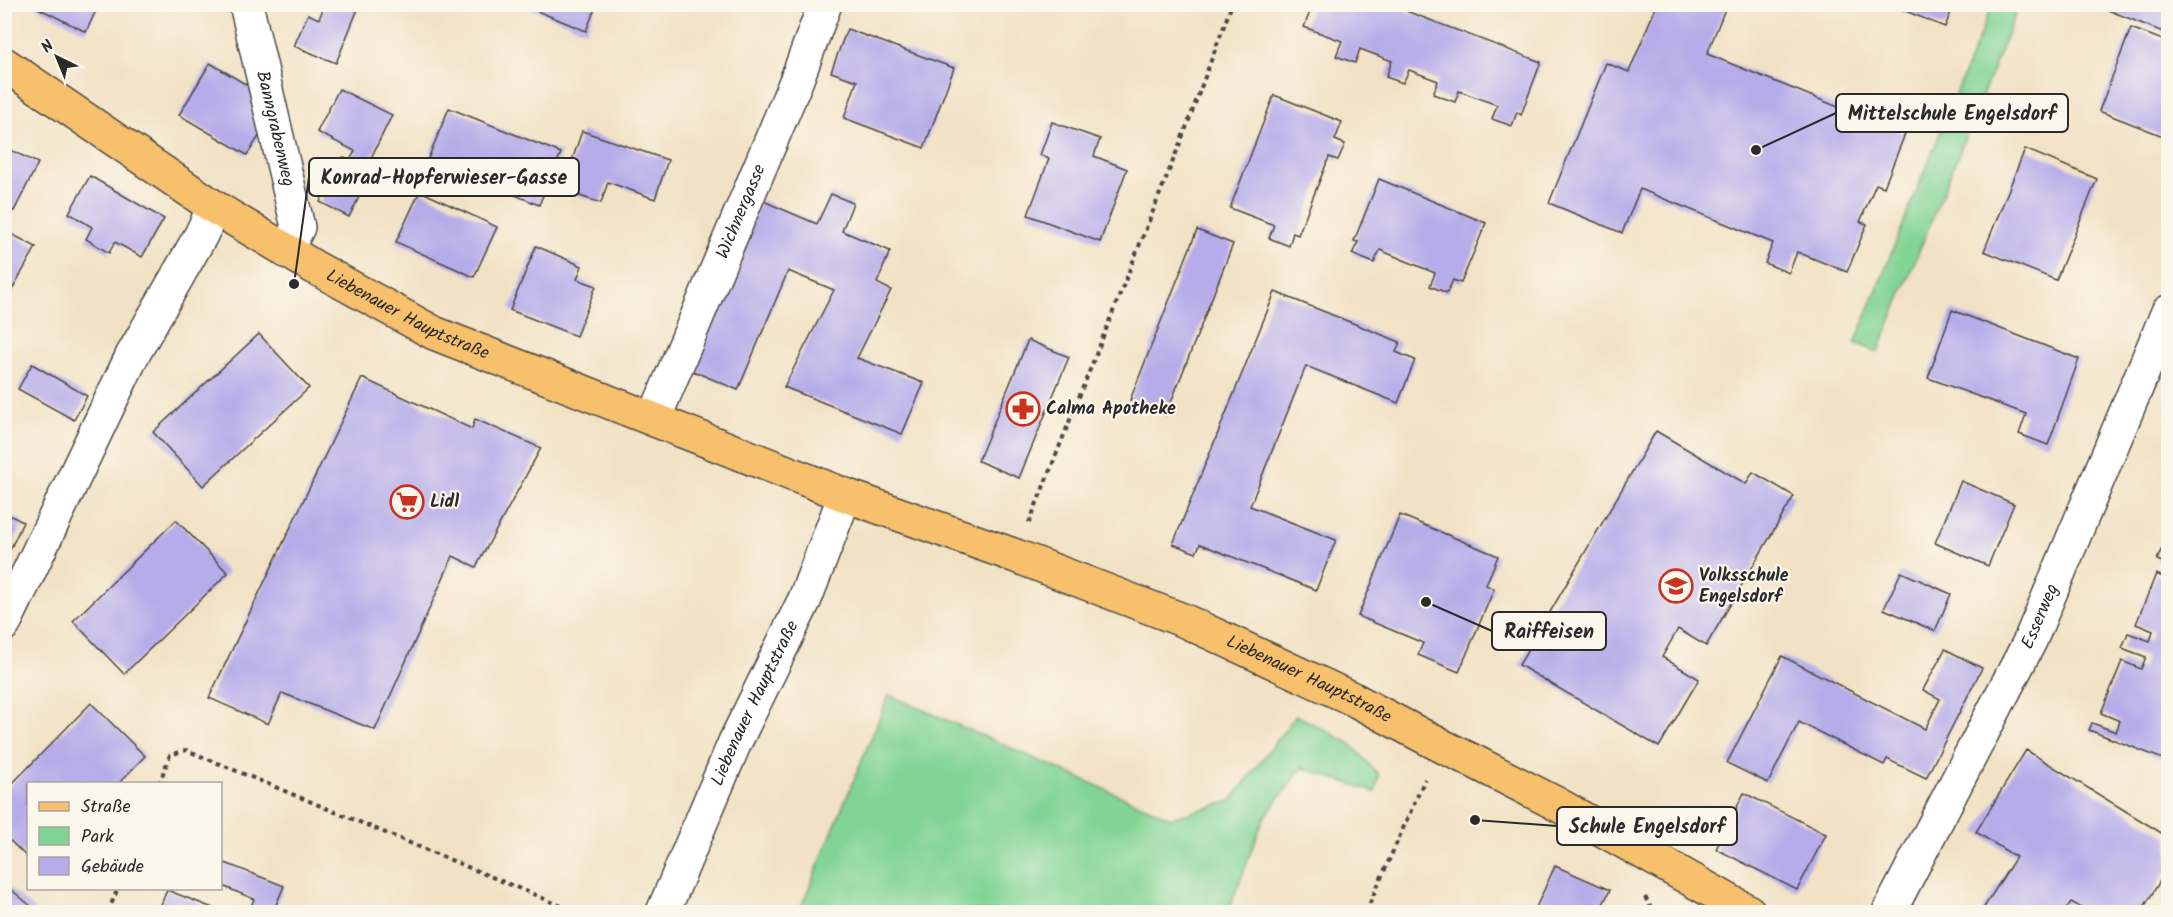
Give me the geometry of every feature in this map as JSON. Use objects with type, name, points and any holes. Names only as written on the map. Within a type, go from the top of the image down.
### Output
[{"type":"main road","name":"Liebenauer Hauptstraße","points":[[4,64],[214,207],[371,300],[434,333],[845,495],[1016,556],[1185,621],[1353,699],[1555,803],[1731,908]]},
{"type":"street","name":"Banngrabenweg","points":[[246,4],[298,227],[286,251]]},
{"type":"street","name":"Wichnergasse","points":[[654,419],[797,79],[825,4]]},
{"type":"street","points":[[4,624],[132,356],[214,207]]},
{"type":"street","name":"Esserweg","points":[[1889,912],[2030,641],[2169,312]]},
{"type":"street","name":"Liebenauer Hauptstraße","points":[[663,912],[735,742],[805,599],[845,495]]},
{"type":"path","points":[[1016,556],[1186,128],[1232,4]]},
{"type":"path","points":[[1366,912],[1440,745]]},
{"type":"path","points":[[159,782],[170,755],[186,750],[576,912]]},
{"type":"path","points":[[108,912],[117,890]]},
{"type":"green space","points":[[1992,5],[2019,5],[1878,352],[1855,343]]},
{"type":"green space","points":[[889,695],[1171,818],[1231,801],[1296,715],[1351,744],[1379,775],[1375,792],[1302,768],[1264,818],[1228,912],[799,912]]},
{"type":"building","points":[[30,4],[99,4],[86,32]]},
{"type":"building","points":[[325,4],[360,4],[336,63],[294,46],[308,14],[319,19]]},
{"type":"building","points":[[520,4],[597,4],[586,31]]},
{"type":"building","points":[[1313,4],[1403,4],[1407,6],[1406,11],[1541,62],[1521,115],[1517,112],[1512,126],[1492,119],[1497,105],[1459,91],[1455,102],[1433,94],[1438,81],[1409,70],[1403,83],[1386,77],[1392,61],[1360,49],[1355,63],[1336,56],[1342,41],[1304,27]]},
{"type":"building","points":[[1657,4],[1727,4],[1707,54],[1905,134],[1884,187],[1876,184],[1860,222],[1867,224],[1847,272],[1797,252],[1789,273],[1765,263],[1773,243],[1640,189],[1622,233],[1549,203],[1606,63],[1629,72]]},
{"type":"building","points":[[1888,4],[1954,4],[1945,27]]},
{"type":"building","points":[[2110,4],[2168,4],[2168,34],[2108,10]]},
{"type":"building","points":[[2131,28],[2168,42],[2168,122],[2163,136],[2099,111]]},
{"type":"building","points":[[847,29],[954,68],[924,148],[844,118],[857,81],[831,72]]},
{"type":"building","points":[[210,63],[257,91],[265,127],[247,155],[179,115]]},
{"type":"building","points":[[339,89],[392,115],[367,166],[373,169],[349,217],[320,202],[343,157],[350,160],[355,151],[317,132]]},
{"type":"building","points":[[1274,95],[1342,122],[1335,140],[1345,144],[1338,160],[1329,157],[1298,235],[1293,233],[1289,246],[1269,238],[1274,225],[1230,208]]},
{"type":"building","points":[[449,108],[561,153],[539,205],[428,159]]},
{"type":"building","points":[[1052,122],[1100,139],[1094,156],[1127,169],[1100,242],[1028,215],[1049,159],[1040,155]]},
{"type":"building","points":[[582,131],[668,160],[655,199],[608,182],[601,203],[562,190]]},
{"type":"building","points":[[4,147],[38,163],[14,211],[4,206]]},
{"type":"building","points":[[2025,149],[2097,179],[2056,280],[1984,251]]},
{"type":"building","points":[[90,176],[164,219],[142,257],[115,242],[109,253],[86,239],[92,227],[69,213]]},
{"type":"building","points":[[1379,179],[1486,223],[1461,283],[1453,280],[1447,293],[1430,286],[1435,273],[1380,250],[1374,263],[1352,254],[1358,242],[1354,241]]},
{"type":"building","points":[[420,191],[497,227],[474,277],[396,242]]},
{"type":"building","points":[[831,194],[853,203],[842,231],[890,251],[877,283],[891,290],[857,358],[924,383],[902,434],[784,387],[834,290],[788,271],[738,390],[688,369],[761,200],[817,224]]},
{"type":"building","points":[[4,230],[36,247],[4,304]]},
{"type":"building","points":[[1197,230],[1233,244],[1166,415],[1130,400]]},
{"type":"building","points":[[536,246],[582,266],[577,279],[596,286],[576,336],[510,310]]},
{"type":"building","points":[[1275,292],[1400,342],[1396,352],[1415,360],[1398,403],[1306,366],[1250,506],[1336,540],[1316,590],[1200,544],[1196,553],[1173,544]]},
{"type":"building","points":[[1952,310],[2079,359],[2048,445],[2019,434],[2026,414],[1928,378]]},
{"type":"building","points":[[259,334],[309,388],[203,486],[153,432]]},
{"type":"building","name":"Calma Apotheke","points":[[1028,340],[1069,357],[1019,478],[978,461]]},
{"type":"building","points":[[32,364],[87,396],[74,420],[18,389]]},
{"type":"building","name":"Lidl","points":[[362,378],[472,429],[475,419],[541,448],[476,567],[453,556],[375,730],[282,693],[268,724],[209,698]]},
{"type":"building","points":[[1656,431],[1746,484],[1753,472],[1794,496],[1706,646],[1678,629],[1662,657],[1699,679],[1659,747],[1519,665]]},
{"type":"building","points":[[1961,481],[2014,504],[1988,566],[1935,543]]},
{"type":"building","points":[[4,512],[23,522],[4,563]]},
{"type":"building","points":[[1400,515],[1498,556],[1486,585],[1494,589],[1459,672],[1418,655],[1423,643],[1358,616]]},
{"type":"building","points":[[176,520],[228,573],[124,674],[73,621]]},
{"type":"building","points":[[2161,550],[2168,553],[2168,564],[2157,560]]},
{"type":"building","points":[[1901,572],[1951,594],[1935,631],[1884,609]]},
{"type":"building","points":[[2156,574],[2168,579],[2168,761],[2089,730],[2092,723],[2116,732],[2120,721],[2101,713],[2122,661],[2141,669],[2146,657],[2122,648],[2128,633],[2150,641],[2153,631],[2136,624]]},
{"type":"building","points":[[1945,649],[1982,668],[1926,778],[1887,759],[1884,765],[1799,722],[1768,783],[1727,763],[1782,656],[1925,729],[1940,699],[1923,690]]},
{"type":"building","points":[[91,703],[145,756],[120,782],[27,782],[27,857],[4,835],[4,792]]},
{"type":"building","points":[[2026,750],[2168,837],[2168,868],[2141,912],[2089,912],[2071,902],[2064,912],[2052,908],[2049,912],[1981,912],[2016,857],[1976,832]]},
{"type":"building","points":[[1744,793],[1826,834],[1797,890],[1716,849]]},
{"type":"building","points":[[222,862],[284,886],[273,912],[249,912],[254,899],[222,886]]},
{"type":"building","points":[[1555,866],[1610,890],[1599,912],[1534,912]]},
{"type":"building","points":[[8,887],[38,912],[4,912],[4,890]]},
{"type":"building","points":[[167,890],[223,912],[158,912]]},
{"type":"place","name":"Mittelschule Engelsdorf","points":[[1756,150]]},
{"type":"place","name":"Konrad-Hopferwieser-Gasse","points":[[294,284]]},
{"type":"place","name":"Calma Apotheke","points":[[1023,409]]},
{"type":"place","name":"Lidl","points":[[407,502]]},
{"type":"place","name":"Volksschule Engelsdorf","points":[[1676,586]]},
{"type":"place","name":"Raiffeisen","points":[[1426,602]]},
{"type":"place","name":"Schule Engelsdorf","points":[[1475,820]]}]
